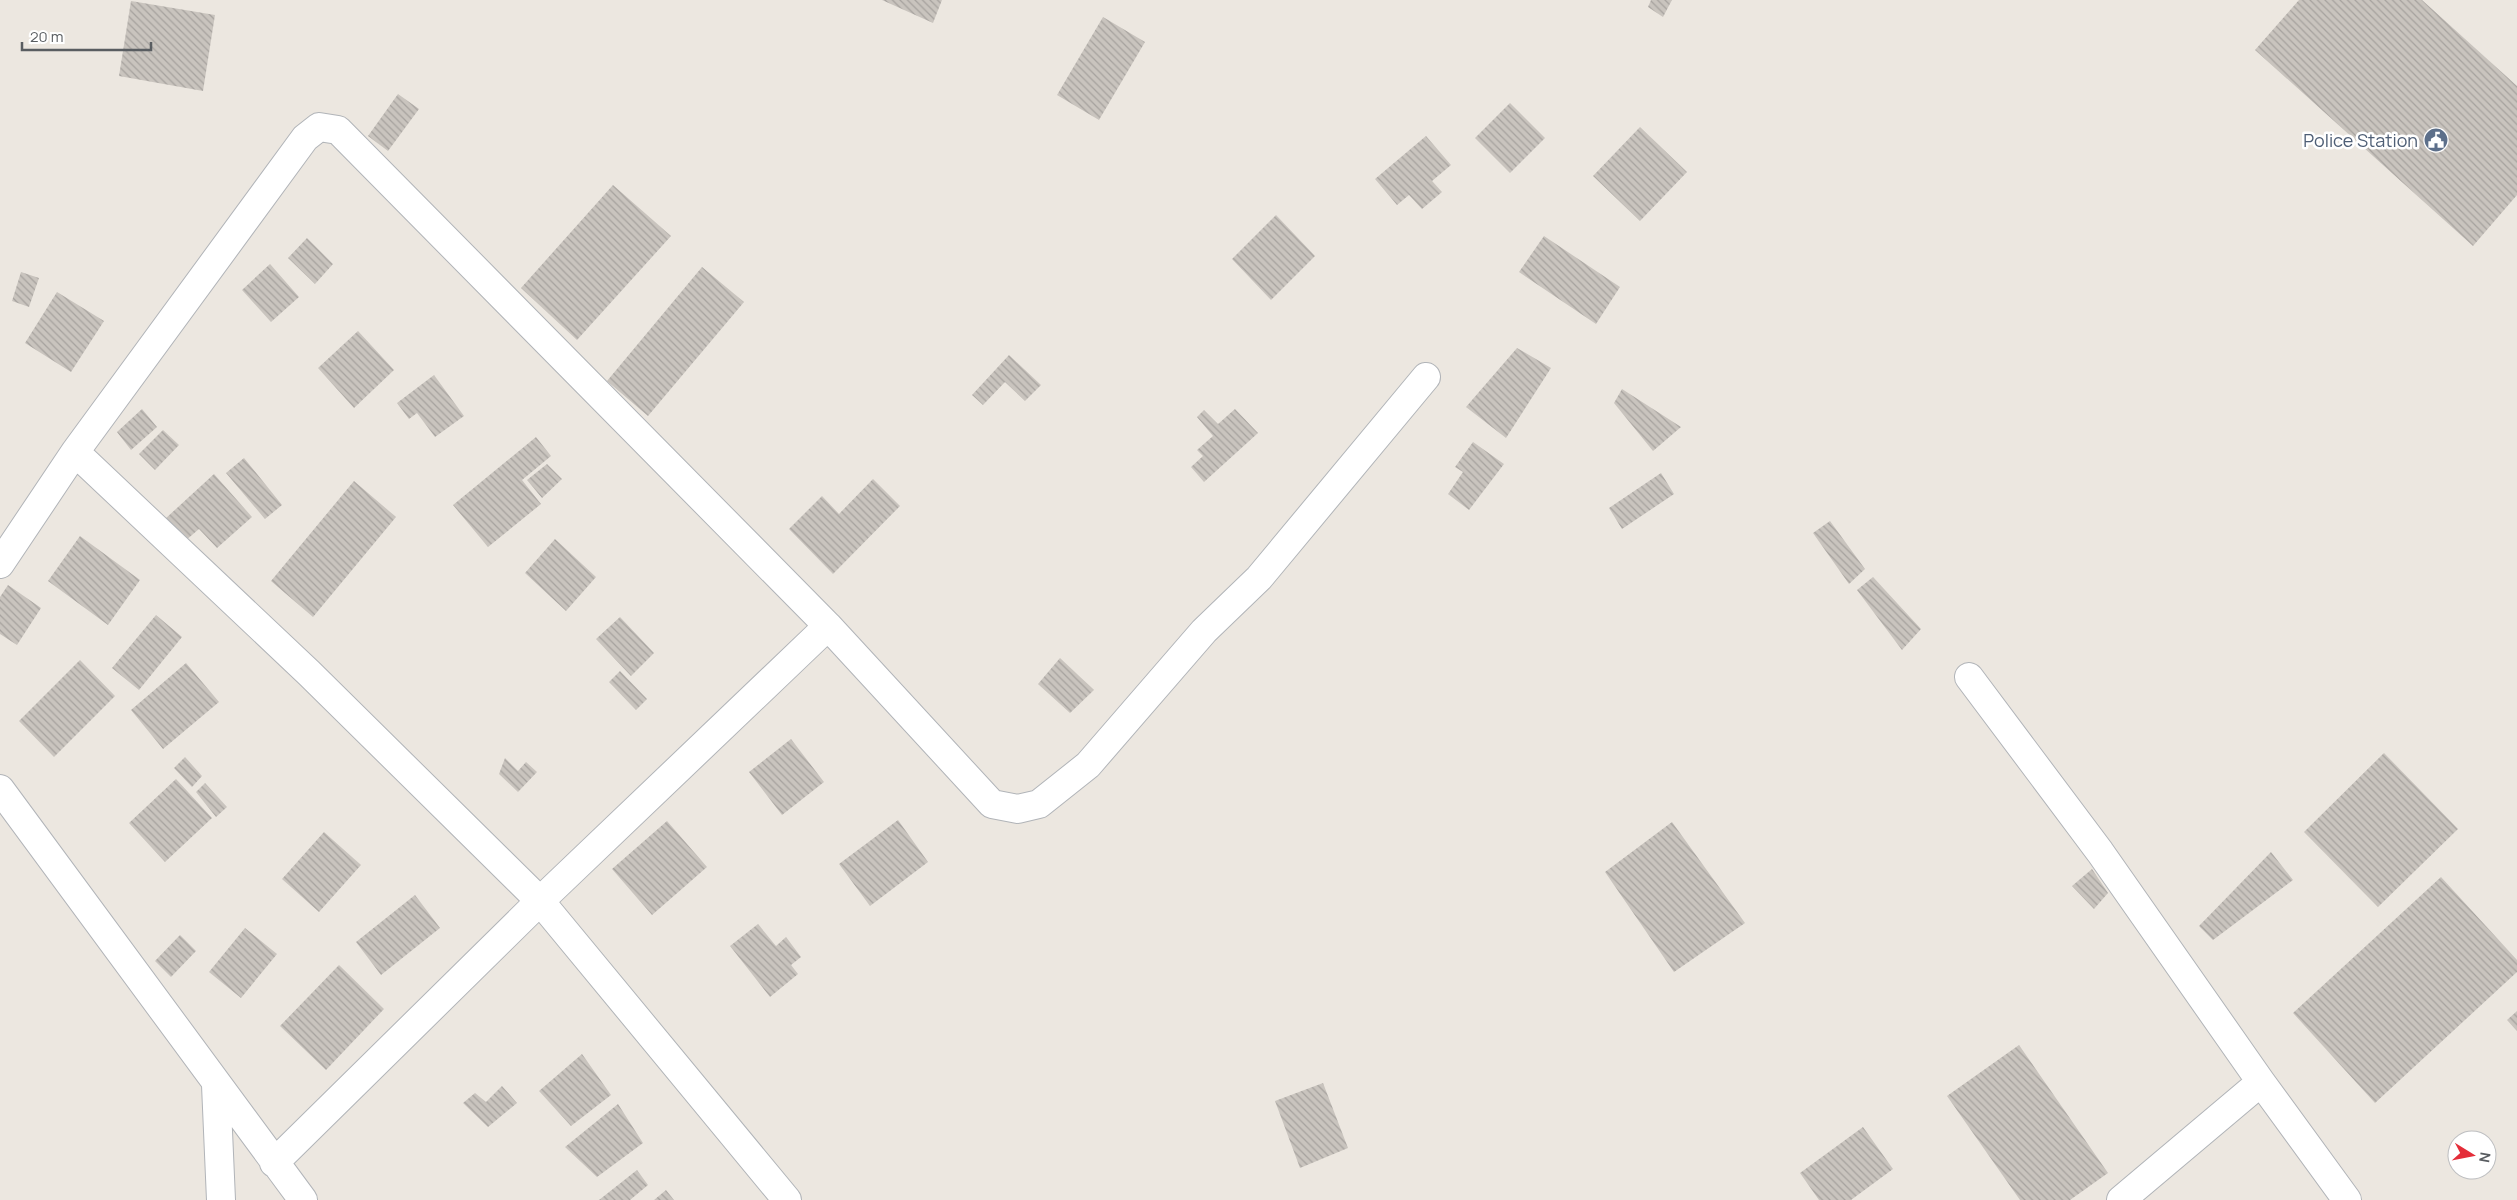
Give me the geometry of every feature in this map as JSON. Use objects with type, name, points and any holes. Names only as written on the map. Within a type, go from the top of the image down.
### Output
[{"type":"street","points":[[0,564],[75,452],[305,138],[319,127],[338,130],[828,626],[992,804],[1018,809],[1039,804],[1088,765],[1204,631],[1259,578],[1426,377]]},
{"type":"street","points":[[75,452],[309,674],[540,901],[787,1200]]},
{"type":"street","points":[[274,1163],[540,901],[828,626]]},
{"type":"street","points":[[1969,677],[2100,852],[2261,1082],[2347,1200]]},
{"type":"street","points":[[0,789],[216,1085],[303,1200]]},
{"type":"street","points":[[2121,1200],[2261,1082]]},
{"type":"street","points":[[216,1085],[221,1200]]},
{"type":"building","points":[[882,0],[942,0],[933,23]]},
{"type":"building","points":[[1651,0],[1672,0],[1663,17],[1648,7]]},
{"type":"building","name":"Police Station","points":[[2299,0],[2422,0],[2517,86],[2517,195],[2473,246],[2255,50]]},
{"type":"building","points":[[131,1],[215,15],[203,91],[119,76]]},
{"type":"building","points":[[1103,17],[1145,42],[1099,120],[1057,95]]},
{"type":"building","points":[[398,94],[419,109],[388,151],[368,136]]},
{"type":"building","points":[[1510,103],[1545,138],[1510,173],[1475,138]]},
{"type":"building","points":[[1640,127],[1687,172],[1640,221],[1593,176]]},
{"type":"building","points":[[1426,136],[1451,165],[1432,181],[1442,192],[1422,209],[1409,195],[1397,205],[1375,179]]},
{"type":"building","points":[[613,185],[671,236],[577,340],[521,288]]},
{"type":"building","points":[[1276,215],[1315,256],[1271,300],[1232,259]]},
{"type":"building","points":[[1544,236],[1620,287],[1596,324],[1519,272]]},
{"type":"building","points":[[307,238],[333,264],[315,284],[288,258]]},
{"type":"building","points":[[270,264],[299,297],[271,322],[242,290]]},
{"type":"building","points":[[702,267],[744,302],[648,416],[607,381]]},
{"type":"building","points":[[21,272],[39,278],[29,307],[12,301]]},
{"type":"building","points":[[57,292],[104,321],[71,372],[25,343]]},
{"type":"building","points":[[358,331],[394,370],[354,408],[318,368]]},
{"type":"building","points":[[1517,348],[1551,368],[1506,438],[1466,407]]},
{"type":"building","points":[[1009,355],[1041,385],[1025,401],[1005,382],[983,405],[972,395]]},
{"type":"building","points":[[434,375],[464,416],[435,437],[417,413],[409,419],[397,403]]},
{"type":"building","points":[[1622,389],[1681,427],[1653,451],[1614,403]]},
{"type":"building","points":[[142,409],[157,427],[131,450],[117,432]]},
{"type":"building","points":[[1235,409],[1258,433],[1204,482],[1191,467],[1203,456],[1197,450],[1213,436],[1197,417],[1204,410],[1218,424]]},
{"type":"building","points":[[163,430],[179,445],[155,470],[139,454]]},
{"type":"building","points":[[536,437],[551,456],[522,480],[541,504],[488,547],[453,505]]},
{"type":"building","points":[[1473,442],[1504,464],[1469,510],[1448,494],[1463,472],[1455,467]]},
{"type":"building","points":[[244,458],[282,505],[265,519],[226,473]]},
{"type":"building","points":[[547,464],[562,479],[542,498],[527,480]]},
{"type":"building","points":[[1661,473],[1674,494],[1622,529],[1609,508]]},
{"type":"building","points":[[214,474],[252,517],[217,548],[199,529],[185,541],[165,519]]},
{"type":"building","points":[[873,479],[900,506],[833,574],[789,529],[822,496],[839,514]]},
{"type":"building","points":[[354,481],[396,517],[313,617],[271,581]]},
{"type":"building","points":[[1830,521],[1865,569],[1849,584],[1813,533]]},
{"type":"building","points":[[80,536],[140,580],[108,625],[48,581]]},
{"type":"building","points":[[555,539],[596,577],[566,611],[525,573]]},
{"type":"building","points":[[1873,577],[1921,629],[1902,650],[1857,590]]},
{"type":"building","points":[[8,585],[41,608],[17,645],[0,634],[0,597]]},
{"type":"building","points":[[156,615],[182,637],[139,690],[112,668]]},
{"type":"building","points":[[620,617],[654,653],[631,676],[596,639]]},
{"type":"building","points":[[1060,658],[1094,690],[1070,713],[1038,684]]},
{"type":"building","points":[[80,660],[115,696],[54,757],[19,721]]},
{"type":"building","points":[[186,663],[219,702],[163,749],[131,710]]},
{"type":"building","points":[[620,671],[647,699],[636,710],[609,682]]},
{"type":"building","points":[[791,739],[824,782],[782,815],[749,772]]},
{"type":"building","points":[[2384,753],[2458,829],[2378,907],[2304,832]]},
{"type":"building","points":[[185,757],[202,776],[192,787],[174,768]]},
{"type":"building","points":[[505,758],[518,771],[526,762],[537,772],[518,792],[499,774]]},
{"type":"building","points":[[176,779],[212,818],[165,862],[129,823]]},
{"type":"building","points":[[205,783],[227,807],[216,817],[196,792]]},
{"type":"building","points":[[898,820],[928,862],[870,906],[839,864]]},
{"type":"building","points":[[667,821],[707,867],[652,915],[612,869]]},
{"type":"building","points":[[1672,822],[1745,923],[1674,972],[1605,872]]},
{"type":"building","points":[[324,832],[361,865],[319,912],[282,879]]},
{"type":"building","points":[[2271,852],[2293,880],[2213,940],[2199,926]]},
{"type":"building","points":[[2092,869],[2108,893],[2094,909],[2072,886]]},
{"type":"building","points":[[2441,877],[2517,960],[2517,972],[2375,1103],[2293,1013]]},
{"type":"building","points":[[415,895],[440,928],[381,975],[356,942]]},
{"type":"building","points":[[758,924],[776,946],[786,937],[801,957],[791,965],[798,974],[770,997],[730,946]]},
{"type":"building","points":[[245,928],[277,954],[241,998],[209,972]]},
{"type":"building","points":[[180,935],[196,951],[171,977],[155,961]]},
{"type":"building","points":[[339,965],[384,1009],[326,1070],[280,1026]]},
{"type":"building","points":[[2517,1011],[2517,1031],[2507,1020]]},
{"type":"building","points":[[2019,1045],[2108,1173],[2070,1200],[2020,1200],[1947,1096]]},
{"type":"building","points":[[582,1054],[611,1095],[571,1126],[539,1091]]},
{"type":"building","points":[[1323,1083],[1348,1148],[1300,1168],[1275,1101]]},
{"type":"building","points":[[502,1086],[517,1103],[488,1127],[463,1103],[475,1093],[486,1102]]},
{"type":"building","points":[[618,1104],[643,1143],[597,1177],[565,1147]]},
{"type":"building","points":[[1863,1127],[1893,1169],[1851,1200],[1819,1200],[1800,1173]]},
{"type":"building","points":[[637,1170],[648,1185],[630,1200],[599,1200]]},
{"type":"building","points":[[666,1190],[674,1200],[654,1200]]},
{"type":"place","name":"Police Station","points":[[2436,140]]}]
